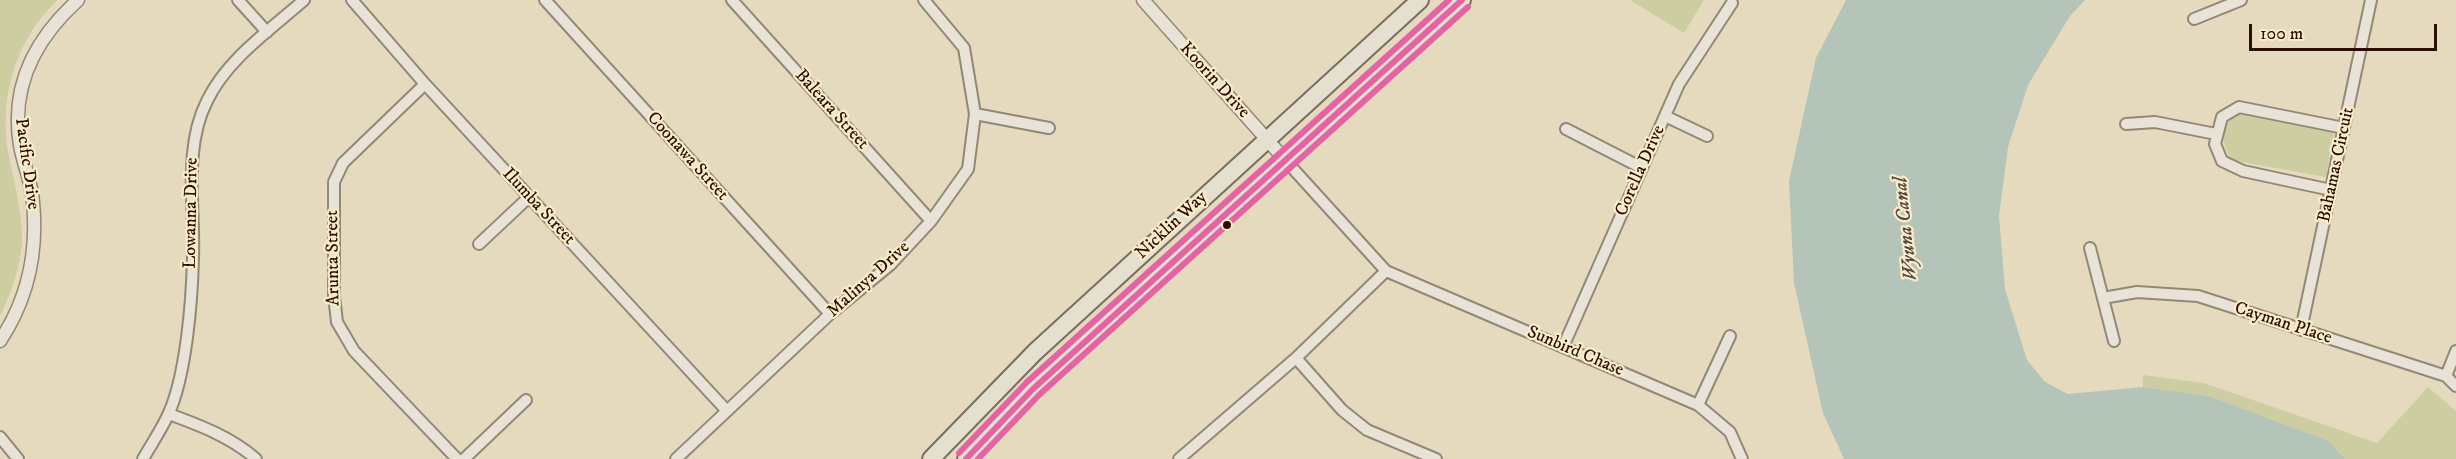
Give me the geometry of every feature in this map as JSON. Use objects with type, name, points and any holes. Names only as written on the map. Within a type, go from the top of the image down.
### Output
[{"type":"highway","name":"Nicklin Way","points":[[931,459],[1035,351],[1420,0]]},
{"type":"highway","name":"Nicklin Way","points":[[966,459],[1033,389],[1462,0]]},
{"type":"street","name":"Pacific Drive","points":[[0,341],[24,296],[32,268],[35,232],[33,200],[20,144],[18,118],[20,90],[33,54],[46,33],[78,0]]},
{"type":"street","points":[[238,0],[267,32]]},
{"type":"street","name":"Lowanna Drive","points":[[143,459],[169,414],[186,333],[192,270],[194,140],[207,100],[221,77],[304,0]]},
{"type":"street","name":"Ilumba Street","points":[[352,0],[425,84],[727,411]]},
{"type":"street","name":"Coonawa Street","points":[[545,0],[830,314]]},
{"type":"street","name":"Baleara Street","points":[[732,0],[931,220]]},
{"type":"street","name":"Malinya Drive","points":[[676,459],[830,314],[890,266],[931,220],[968,170],[975,114],[964,48],[924,0]]},
{"type":"street","name":"Koorin Drive","points":[[1143,0],[1286,161]]},
{"type":"street","points":[[2194,19],[2241,0]]},
{"type":"street","name":"Bahamas Circuit","points":[[2301,330],[2372,0]]},
{"type":"street","name":"Corella Drive","points":[[1563,347],[1679,84],[1732,3]]},
{"type":"street","name":"Arunta Street","points":[[425,84],[343,163],[334,182],[332,234],[334,296],[337,322],[354,351],[457,459]]},
{"type":"street","points":[[2331,190],[2242,171],[2222,161],[2214,144],[2216,134],[2222,117],[2239,107],[2344,128]]},
{"type":"street","points":[[975,114],[1049,128]]},
{"type":"street","points":[[1665,116],[1707,136]]},
{"type":"street","points":[[2126,124],[2155,122],[2216,134]]},
{"type":"street","points":[[1566,129],[1642,168]]},
{"type":"street","name":"Sunbird Chase","points":[[1286,161],[1386,271],[1698,405],[1730,432],[1742,459]]},
{"type":"street","points":[[479,244],[529,197]]},
{"type":"street","points":[[2090,248],[2114,341]]},
{"type":"street","points":[[1179,459],[1296,357],[1386,271]]},
{"type":"street","name":"Cayman Place","points":[[2103,298],[2137,292],[2198,297],[2446,376],[2456,386]]},
{"type":"street","points":[[1698,405],[1731,336]]},
{"type":"street","points":[[2446,376],[2456,351]]},
{"type":"street","points":[[1296,357],[1342,410],[1367,430],[1436,459]]},
{"type":"street","points":[[464,459],[526,400]]},
{"type":"street","points":[[169,414],[220,435],[239,445],[256,459]]},
{"type":"street","points":[[0,437],[18,459]]},
{"type":"green space","points":[[0,0],[58,0],[32,30],[22,48],[15,66],[6,105],[7,146],[19,205],[22,241],[15,279],[0,316]]},
{"type":"green space","points":[[1630,0],[1704,0],[1684,33]]},
{"type":"green space","points":[[2238,112],[2334,133],[2326,177],[2231,160],[2225,147],[2224,134],[2228,123]]},
{"type":"green space","points":[[2143,375],[2204,383],[2377,443],[2428,387],[2456,411],[2456,459],[2345,459],[2329,441],[2209,396],[2143,387]]},
{"type":"water","name":"Wyuna Canal","points":[[1846,0],[2085,0],[2070,16],[2028,85],[2008,147],[1999,216],[2005,289],[2027,360],[2045,382],[2068,394],[2143,387],[2209,396],[2329,441],[2345,459],[1844,459],[1823,413],[1794,283],[1789,181],[1816,58]]},
{"type":"transit line","points":[[959,453],[1027,382],[1449,0]]},
{"type":"transit line","points":[[966,459],[1033,389],[1462,0]]},
{"type":"transit line","points":[[978,459],[1039,395],[1468,7]]}]
